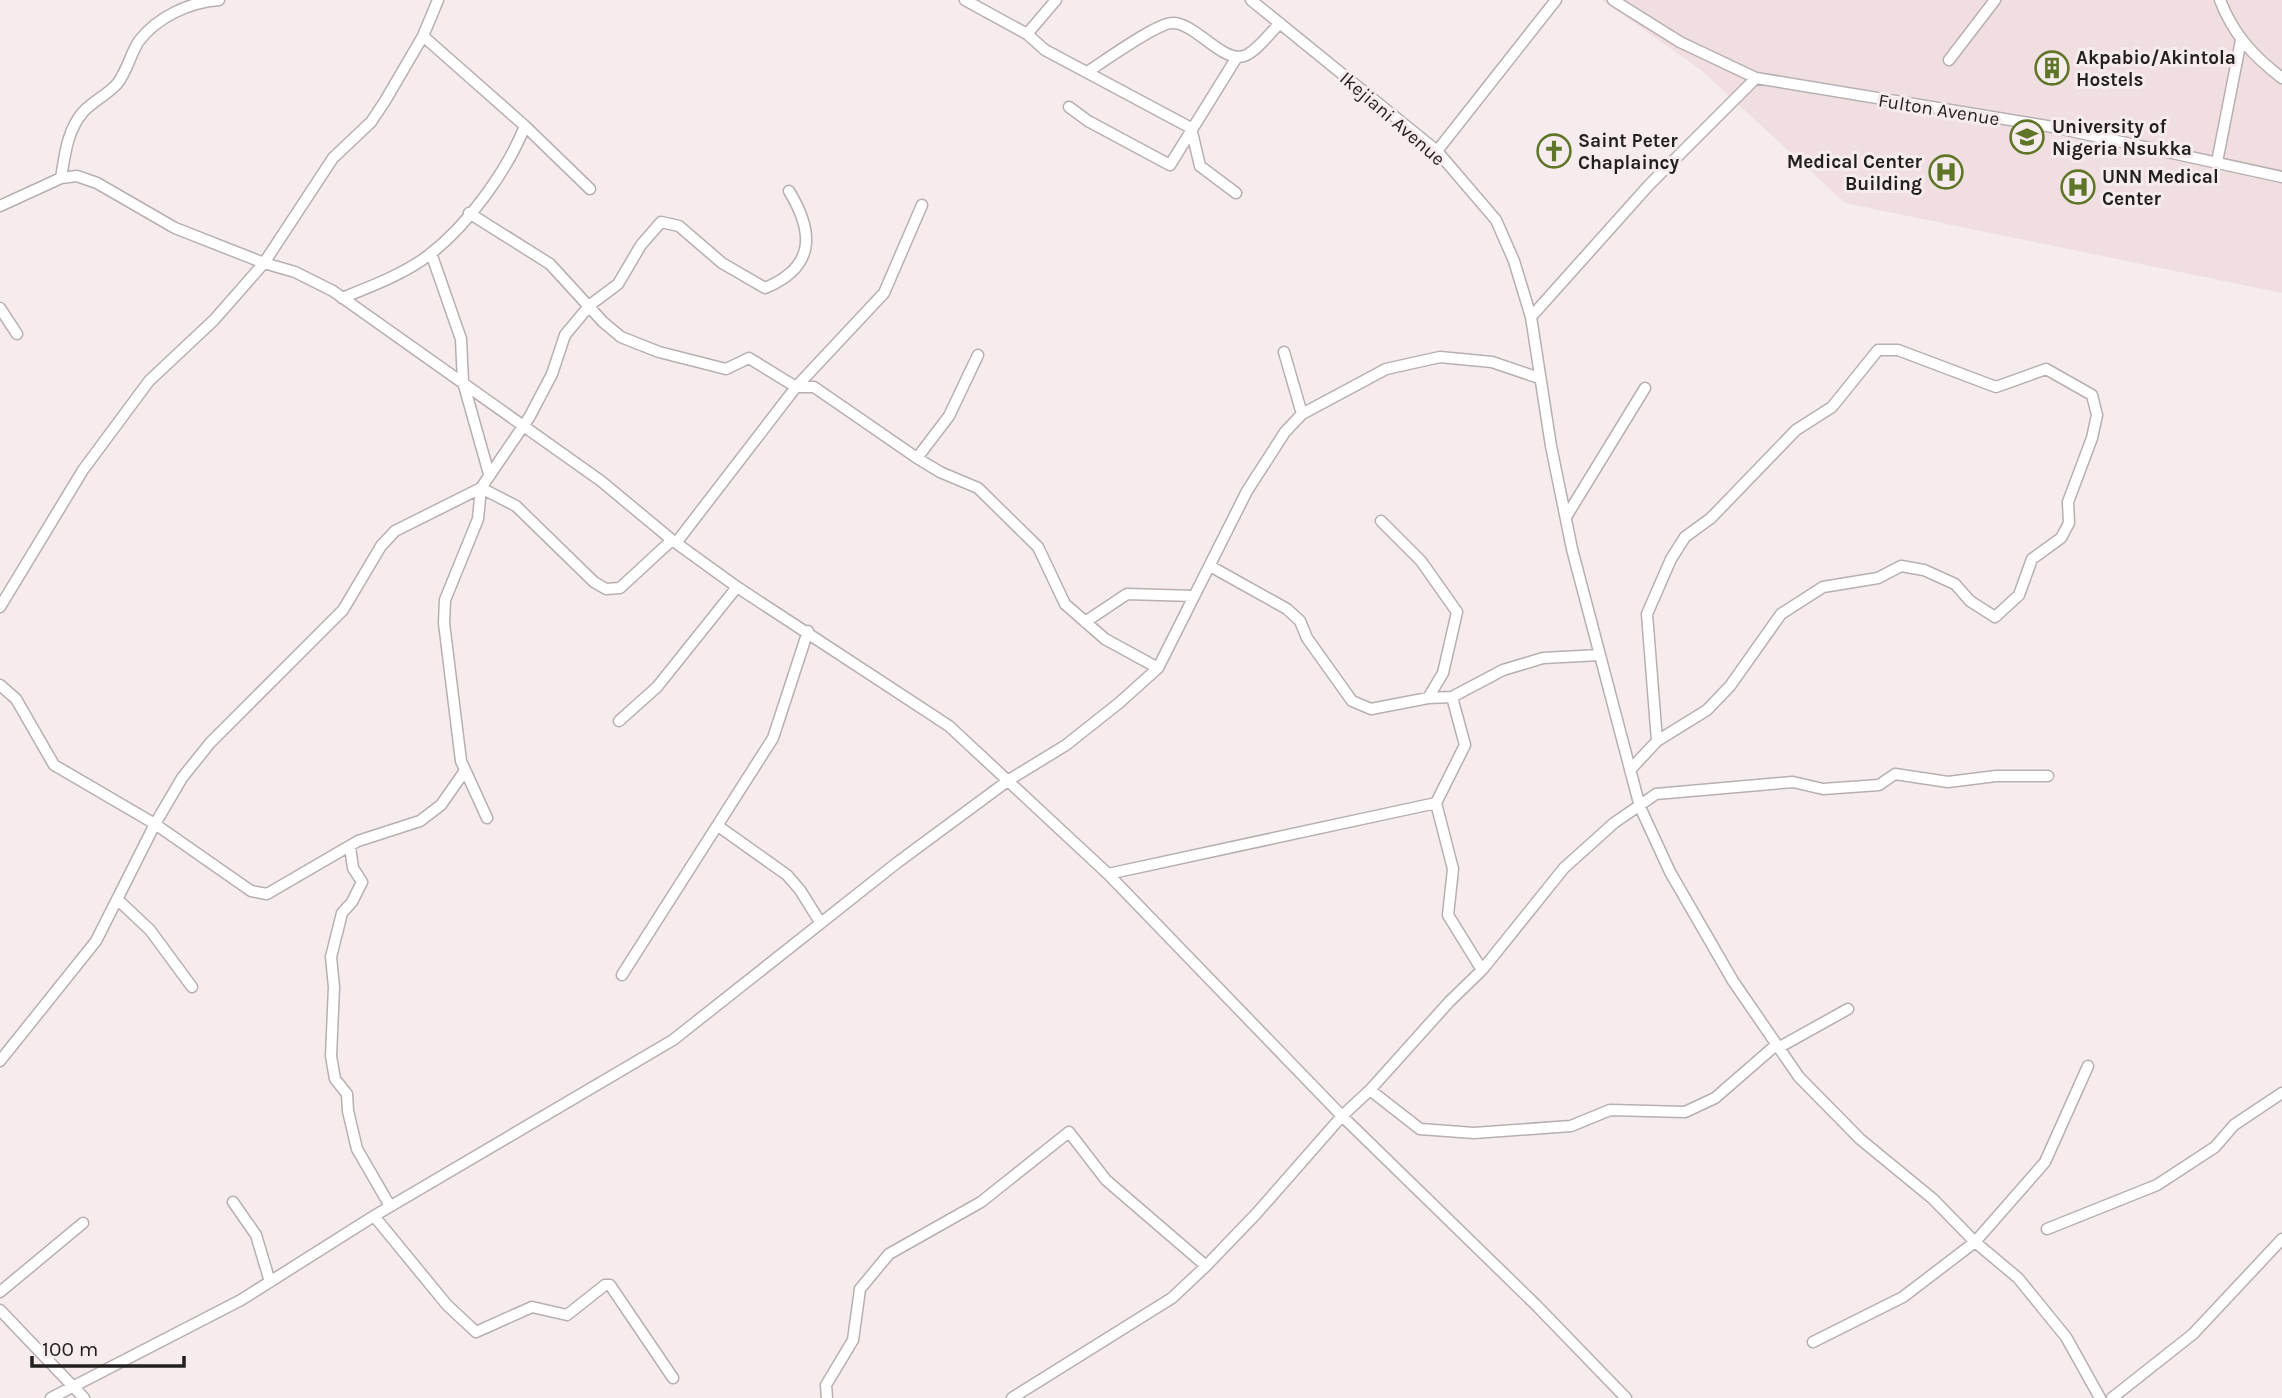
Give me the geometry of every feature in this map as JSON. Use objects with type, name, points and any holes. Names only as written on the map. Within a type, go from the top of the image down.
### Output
[{"type":"street","points":[[61,178],[72,128],[83,111],[116,84],[132,60],[138,42],[161,21],[197,1],[219,0]]},
{"type":"street","points":[[0,607],[83,470],[149,382],[214,320],[264,263],[333,158],[371,121],[423,36],[438,0]]},
{"type":"street","points":[[965,0],[1027,34],[1045,50],[1191,128],[1200,166],[1236,193]]},
{"type":"street","points":[[1027,34],[1056,0]]},
{"type":"street","name":"Ikejiani Avenue","points":[[1251,0],[1437,152],[1496,220],[1514,261],[1531,317],[1539,378],[1566,517],[1640,807],[1651,836],[1701,927],[1776,1045],[1800,1077],[1860,1139],[1933,1199],[1975,1241],[2018,1278],[2066,1337],[2100,1398]]},
{"type":"street","points":[[1437,152],[1556,0]]},
{"type":"street","name":"Fulton Avenue","points":[[1613,0],[1680,42],[1756,78],[2053,127],[2282,177]]},
{"type":"street","points":[[1949,60],[1995,0]]},
{"type":"street","points":[[2220,0],[2230,26],[2256,59],[2282,78]]},
{"type":"street","points":[[1087,72],[1165,23],[1184,25],[1224,52],[1237,57],[1246,55],[1280,23]]},
{"type":"street","points":[[423,36],[525,126],[590,189]]},
{"type":"street","points":[[2217,162],[2241,40]]},
{"type":"street","points":[[1069,107],[1088,121],[1170,165],[1237,57]]},
{"type":"street","points":[[1531,317],[1649,185],[1756,78]]},
{"type":"street","points":[[342,298],[399,273],[431,253],[469,213],[503,171],[525,126]]},
{"type":"street","points":[[0,206],[61,178],[77,176],[97,183],[175,228],[264,263],[295,272],[342,298],[463,382],[601,481],[674,542],[737,587],[808,631],[949,726],[1108,874],[1342,1116],[1536,1305],[1626,1398]]},
{"type":"street","points":[[487,818],[464,772],[444,623],[445,600],[478,519],[481,488],[552,374],[565,335],[590,305],[618,284],[640,245],[661,222],[679,226],[705,250],[741,276],[765,288],[778,282],[797,267],[807,243],[806,223],[789,191]]},
{"type":"street","points":[[481,488],[516,506],[594,582],[606,589],[621,588],[674,542],[726,482],[796,387],[884,293],[922,205]]},
{"type":"street","points":[[469,213],[550,264],[603,322],[621,337],[646,347],[726,369],[749,358],[796,387],[814,387],[916,458],[978,488],[1038,547],[1065,604],[1105,639],[1158,668]]},
{"type":"street","points":[[431,253],[461,339],[463,382],[489,474]]},
{"type":"street","points":[[0,308],[17,334]]},
{"type":"street","points":[[1630,770],[1657,741],[1707,710],[1730,686],[1781,614],[1823,587],[1878,578],[1900,566],[1924,570],[1955,584],[1970,601],[1995,617],[2019,595],[2032,559],[2061,538],[2069,523],[2068,502],[2092,438],[2097,415],[2092,395],[2046,369],[1996,387],[1898,350],[1878,350],[1832,407],[1796,430],[1711,518],[1685,537],[1671,559],[1647,614],[1657,741]]},
{"type":"street","points":[[1284,352],[1302,414]]},
{"type":"street","points":[[916,458],[949,416],[978,355]]},
{"type":"street","points":[[51,1398],[270,1282],[390,1206],[673,1040],[820,922],[1009,780],[1066,745],[1158,668],[1247,491],[1285,432],[1302,414],[1386,369],[1440,357],[1492,362],[1539,378]]},
{"type":"street","points":[[1566,517],[1645,388]]},
{"type":"street","points":[[0,1061],[96,941],[155,824],[182,778],[210,743],[343,610],[388,538],[400,527],[481,488]]},
{"type":"street","points":[[1381,521],[1421,561],[1457,612],[1443,673],[1428,698]]},
{"type":"street","points":[[1210,566],[1287,609],[1300,621],[1307,638],[1352,701],[1371,709],[1428,698],[1451,697],[1503,670],[1543,658],[1600,654]]},
{"type":"street","points":[[620,721],[657,687],[737,587]]},
{"type":"street","points":[[1085,622],[1127,594],[1194,596]]},
{"type":"street","points":[[622,975],[773,738],[808,631]]},
{"type":"street","points":[[0,685],[16,699],[54,765],[155,824],[251,891],[267,894],[358,841],[420,821],[441,805],[464,772]]},
{"type":"street","points":[[1451,697],[1465,745],[1436,803],[1453,869],[1448,915],[1482,970]]},
{"type":"street","points":[[1012,1398],[1172,1298],[1256,1214],[1342,1116],[1370,1090],[1449,1002],[1482,970],[1564,868],[1614,823],[1656,794],[1793,782],[1823,789],[1879,785],[1895,774],[1948,782],[1996,776],[2048,776]]},
{"type":"street","points":[[1108,874],[1436,803]]},
{"type":"street","points":[[718,826],[787,875],[820,922]]},
{"type":"street","points":[[349,847],[353,868],[362,882],[352,902],[342,913],[334,937],[331,957],[334,987],[331,1056],[335,1079],[347,1094],[357,1149],[390,1206]]},
{"type":"street","points":[[118,900],[150,930],[192,987]]},
{"type":"street","points":[[1370,1090],[1420,1129],[1474,1133],[1571,1126],[1610,1110],[1685,1112],[1715,1098],[1776,1045],[1778,1048],[1848,1009]]},
{"type":"street","points":[[1813,1342],[1903,1297],[1975,1241],[2045,1162],[2088,1066]]},
{"type":"street","points":[[2047,1229],[2157,1185],[2215,1147],[2234,1125],[2282,1093]]},
{"type":"street","points":[[827,1398],[826,1385],[853,1340],[860,1289],[889,1254],[981,1202],[1069,1132],[1106,1180],[1206,1266]]},
{"type":"street","points":[[233,1202],[256,1235],[270,1282]]},
{"type":"street","points":[[374,1216],[447,1305],[476,1332],[482,1332],[532,1307],[567,1315],[606,1285],[610,1285],[673,1378]]},
{"type":"street","points":[[0,1292],[83,1223]]},
{"type":"street","points":[[2112,1398],[2193,1334],[2282,1239]]},
{"type":"street","points":[[0,1310],[84,1398]]},
{"type":"street","points":[[75,1387],[93,1398]]},
{"type":"shaded area","name":"University of Nigeria Nsukka","points":[[1602,0],[2282,0],[2282,293],[1845,203],[1701,70]]},
{"type":"place","name":"Akpabio/Akintola Hostels","points":[[2052,68]]},
{"type":"place","name":"University of Nigeria Nsukka","points":[[2027,137]]},
{"type":"place","name":"Saint Peter Chaplaincy","points":[[1554,151]]},
{"type":"place","name":"Medical Center Building","points":[[1946,172]]},
{"type":"place","name":"UNN Medical Center","points":[[2078,187]]}]
